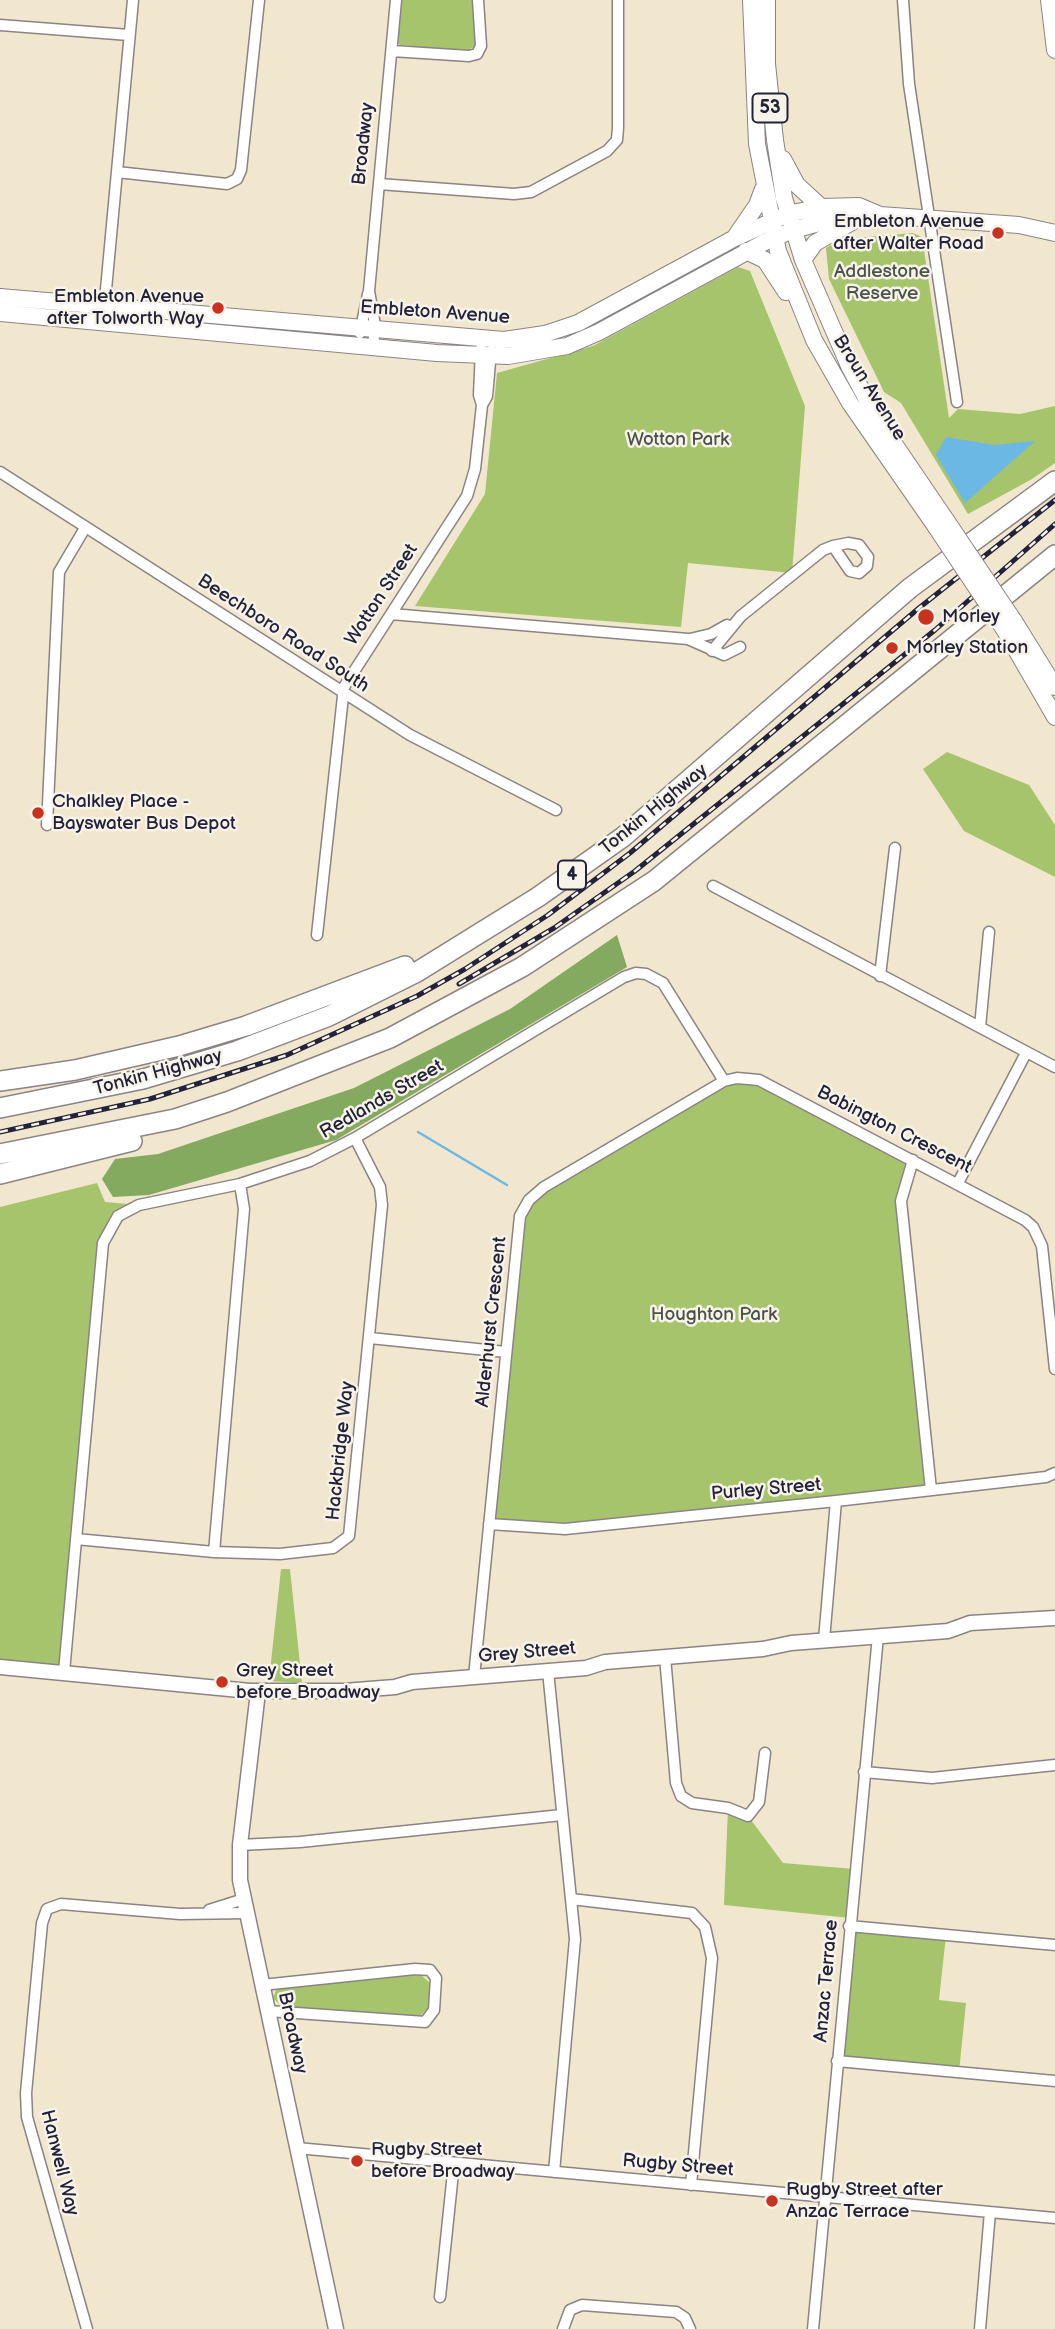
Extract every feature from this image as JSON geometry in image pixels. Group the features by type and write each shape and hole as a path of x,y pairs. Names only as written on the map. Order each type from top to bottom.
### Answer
{"highway":[{"name":"Tonkin Highway","path":"0,1108 131,1082 237,1051 329,1016 417,972 529,903 623,837 910,588 1055,480"},
{"path":"0,1154 175,1119 227,1102 390,1038 501,979 590,925 662,874 1055,555"},
{"path":"0,1082 110,1063 213,1037 459,946"},
{"path":"0,1174 181,1126 227,1102"}],"main road":[{"name":"Broun Avenue","path":"751,0 753,106 763,189 772,230 805,320 850,403 941,524"},
{"name":"Broun Avenue","path":"767,0 767,64 775,140 791,222 827,319 872,410 941,524 1009,625 1055,687"},
{"path":"1049,0 1055,50"},
{"path":"775,140 797,185 821,207"},
{"path":"733,239 753,211 763,189"},
{"name":"Embleton Avenue","path":"490,347 562,330 733,239 772,230 821,207 859,206 880,215"},
{"name":"Embleton Avenue","path":"791,222 880,215 1020,225 1055,233"},
{"path":"803,260 825,236 861,218"},
{"name":"Embleton Avenue","path":"1020,225 1055,222"},
{"name":"Embleton Avenue","path":"0,313 104,314 262,321 367,338 500,347 503,350 520,349 536,353 567,345 615,323 746,251 772,230"},
{"path":"746,251 765,260 805,320"},
{"name":"Embleton Avenue","path":"0,297 296,340 367,338"},
{"path":"607,307 615,323"},
{"path":"262,321 289,331 296,340"},
{"name":"Broun Avenue","path":"1009,625 1055,717"}],"street":[{"path":"104,314 133,0"},
{"path":"117,172 227,184 237,179 241,170 259,0"},
{"name":"Broadway","path":"367,338 396,0"},
{"path":"392,51 469,56 477,54 481,46 478,0"},
{"path":"379,184 514,194 531,192 607,151 617,140 618,128 618,0"},
{"path":"903,0 909,85 957,402"},
{"path":"0,25 129,36"},
{"name":"Wotton Street","path":"317,935 342,693 467,496 475,469 482,405 480,395 490,347"},
{"name":"Beechboro Road South","path":"0,472 410,735 556,810"},
{"path":"47,825 59,572 85,528"},
{"path":"391,614 688,639 711,634 741,616 823,550 834,546"},
{"path":"712,651 741,616"},
{"path":"688,639 712,651 730,655 740,647"},
{"path":"880,976 895,848"},
{"path":"713,886 1055,1067"},
{"path":"980,1027 989,932"},
{"name":"Redlands Street","path":"76,1539 103,1243 118,1216 139,1205 240,1184 310,1161 355,1138 624,977 646,974 663,983 724,1081"},
{"path":"958,1183 1026,1053"},
{"name":"Babington Crescent","path":"724,1081 737,1078 759,1080 1017,1213 1033,1227 1039,1237 1055,1369"},
{"name":"Alderhurst Crescent","path":"474,1677 520,1216 529,1200 544,1187 724,1081"},
{"name":"Hackbridge Way","path":"76,1539 214,1552 294,1554 333,1548 343,1544 349,1536 382,1205 380,1187 355,1138"},
{"path":"913,1160 901,1201 931,1490"},
{"path":"214,1552 244,1209 240,1184"},
{"path":"370,1338 506,1352"},
{"name":"Purley Street","path":"489,1524 565,1529 1051,1475"},
{"path":"824,1640 836,1501"},
{"path":"64,1672 76,1539"},
{"name":"Grey Street","path":"0,1667 254,1691 382,1689 412,1682 586,1668 605,1662 763,1649 824,1640 948,1631 970,1623 1055,1618"},
{"name":"Anzac Terrace","path":"813,2329 878,1636"},
{"path":"665,1657 676,1783 681,1796 692,1803 728,1808 748,1816 759,1802 765,1753"},
{"path":"548,1671 575,1939 554,2172"},
{"name":"Broadway","path":"254,1691 240,1844 245,1906 336,2329"},
{"path":"864,1772 932,1778 1055,1765"},
{"path":"240,1844 300,1842 562,1815"},
{"path":"571,1899 692,1913 705,1927 712,1958 691,2185"},
{"name":"Hanwell Way","path":"87,2329 27,2117 26,2093 42,1923 47,1909 61,1904 180,1914 245,1906"},
{"path":"849,1926 1055,1945"},
{"path":"262,1985 415,1969 430,1970 436,1978 434,2010 425,2022 268,2011"},
{"path":"837,2061 1055,2081"},
{"name":"Rugby Street","path":"297,2148 1055,2218"},
{"path":"440,2297 454,2163"},
{"path":"980,2329 990,2212"},
{"path":"563,2329 570,2310 582,2305 676,2312 685,2318 690,2329"}],"green space":[{"path":"399,0 475,0 476,46 466,51 400,45 396,42"},
{"name":"Addlestone Reserve","path":"913,233 922,237 949,418 958,409 1020,414 1055,406 1055,463 1032,479 968,514 901,403 884,392 829,279 826,248 842,239"},
{"name":"Wotton Park","path":"738,267 750,271 805,406 792,573 688,563 681,627 415,606 485,494 497,373 593,346"},
{"path":"947,752 1029,785 1055,825 1055,877 964,831 923,769"},
{"path":"617,935 627,967 336,1140 149,1195 113,1197 102,1179 115,1159 158,1154 354,1088 510,1009"},
{"name":"Houghton Park","path":"749,1078 913,1160 903,1187 931,1490 565,1529 489,1524 520,1216 529,1200 724,1081"},
{"path":"97,1183 105,1202 139,1205 108,1229 64,1672 0,1667 0,1207"},
{"path":"281,1569 290,1569 302,1683 269,1681"},
{"path":"728,1808 748,1816 783,1863 854,1869 850,1918 724,1905"},
{"path":"849,1926 946,1935 939,2000 966,2003 959,2072 837,2061"},
{"path":"419,1973 431,1984 430,2006 419,2017 282,2007 273,1998 276,1990 282,1987"}],"water":[{"path":"946,437 994,445 1035,441 965,503 936,455"}],"waterway":[{"path":"418,1132 507,1185"}],"railway":[{"path":"0,1132 150,1099 287,1055 417,996 465,969 548,915 630,853 919,608 1055,500"},
{"path":"459,984 554,928 635,871 935,630 1055,524"}],"place":[{"name":"Embleton Avenue after Walter Road","path":"998,233"},
{"name":"Embleton Avenue after Tolworth Way","path":"218,308"},
{"name":"Morley","path":"926,617"},
{"name":"Morley Station","path":"892,648"},
{"name":"Chalkley Place - Bayswater Bus Depot","path":"38,813"},
{"name":"Grey Street before Broadway","path":"222,1682"},
{"name":"Rugby Street before Broadway","path":"357,2161"},
{"name":"Rugby Street after Anzac Terrace","path":"772,2201"}]}
